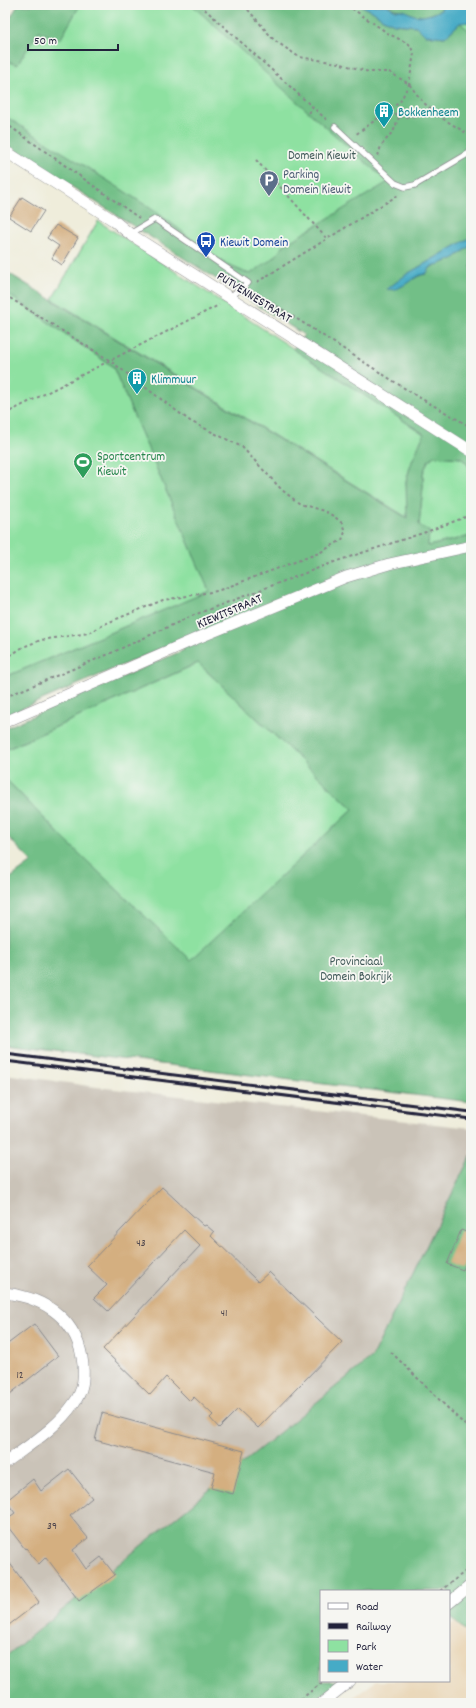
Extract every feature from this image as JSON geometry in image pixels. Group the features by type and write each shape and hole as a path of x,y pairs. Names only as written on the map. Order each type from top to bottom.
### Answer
{"street":[{"name":"PUTVENNESTRAAT","path":"5,151 113,220 130,234 232,297 471,451"},
{"name":"KIEWITSTRAAT","path":"5,722 194,640 346,577 389,564 471,546"},
{"path":"5,1293 34,1299 52,1309 64,1320 76,1335 82,1355 84,1380 75,1402 60,1421 5,1463"},
{"path":"450,1602 471,1585"},
{"path":"322,1703 349,1682"}],"lane":[{"path":"335,127 395,183 405,187 415,185 471,152"},
{"path":"130,234 155,219 248,283 232,297"}],"path":[{"path":"200,5 335,127"},
{"path":"244,5 274,40 299,57 338,63 369,72 389,72 409,84 422,101 437,115 471,136"},
{"path":"347,5 389,34 409,44 414,53 409,84 400,102 348,139"},
{"path":"308,113 314,108"},
{"path":"390,110 399,117 437,115"},
{"path":"375,165 381,146 394,130 399,117"},
{"path":"256,160 327,239"},
{"path":"256,283 402,193 405,187"},
{"path":"5,295 110,360 190,421 242,447 282,490 300,504 324,511 336,517 342,523 345,532 342,540 319,553 217,591 164,600 107,623 89,633 41,640 23,647 5,657"},
{"path":"5,414 232,297"},
{"path":"5,698 109,654 194,615 337,561 426,532 471,515"},
{"path":"391,1352 471,1431"},
{"path":"441,1590 471,1567"},
{"path":"296,1703 323,1682"}],"shaded area":[{"path":"5,1074 96,1087 471,1128 471,1155 372,1357 5,1657"},
{"path":"456,1621 471,1636 471,1703 346,1703 375,1682 450,1682 450,1625"}],"green space":[{"path":"18,5 80,5 60,40 39,31 17,65 5,60 5,26"},
{"name":"Domein Kiewit","path":"45,5 471,5 471,428 5,130 5,60 7,61"},
{"name":"Provinciaal Domein Bokrijk","path":"192,5 360,5 394,24 416,26 425,35 445,37 460,23 471,32 471,237 407,274 390,290 412,278 426,274 431,267 453,259 471,245 471,469 462,458 434,456 428,461 423,473 419,525 429,531 428,546 471,536 471,1102 5,1045 5,882 32,862 5,834 5,778 64,839 191,960 353,809 198,663 5,750 5,728 184,650 178,641 5,716 5,677 209,591 113,367 5,292 5,271 407,518 406,481 412,461 424,434 293,349 304,335 5,144 5,116 168,220 225,263 250,274 275,257 284,245 388,182 295,100"},
{"path":"387,5 442,5 441,10 424,16 417,16"},
{"path":"98,221 424,434 412,461 406,481 408,518 52,299"},
{"name":"Sportcentrum Kiewit","path":"5,292 113,367 210,591 5,677"},
{"path":"434,456 462,458 471,469 471,536 428,546 419,525 423,473 428,461"},
{"path":"198,663 353,809 275,882 471,1098 8,1042 64,839 5,778 5,750"},
{"path":"471,1155 471,1636 450,1617 450,1590 320,1590 320,1682 341,1682 314,1703 5,1703 5,1657 372,1357"}],"water":[{"path":"360,5 387,5 395,10 403,10 414,15 423,16 441,10 442,5 471,5 471,22 460,23 445,37 425,35 416,26 394,24"},
{"path":"471,237 471,245 453,259 431,267 426,274 416,277 402,286 392,290 387,289 407,274"}],"building":[{"path":"22,197 44,211 31,231 9,217"},
{"path":"56,225 78,238 62,265 52,258 59,246 47,238"},
{"path":"162,1187 204,1226 206,1225 214,1232 211,1236 258,1282 269,1272 342,1342 258,1428 238,1409 219,1428 210,1418 213,1415 194,1397 190,1401 166,1377 150,1395 103,1349 200,1246 184,1230 108,1311 94,1298 107,1285 87,1266"},
{"path":"461,1230 471,1234 471,1251 463,1270 447,1264"},
{"path":"34,1324 58,1356 5,1398 5,1346"},
{"path":"102,1413 244,1451 233,1494 211,1488 215,1472 95,1440"},
{"path":"69,1469 92,1498 70,1516 88,1538 73,1550 86,1569 101,1557 115,1575 79,1601 46,1557 39,1564 26,1548 25,1549 5,1523 5,1520 15,1513 6,1501 33,1479 41,1491"},
{"path":"5,1557 39,1602 5,1628"}],"railway":[{"path":"5,1054 471,1112"},
{"path":"5,1061 471,1119"}],"place":[{"name":"Bokkenheem","path":"384,128"},
{"name":"Parking Domein Kiewit","path":"269,197"},
{"name":"Kiewit Domein","path":"206,258"},
{"name":"Klimmuur","path":"137,395"},
{"name":"Sportcentrum Kiewit","path":"83,479"}]}
